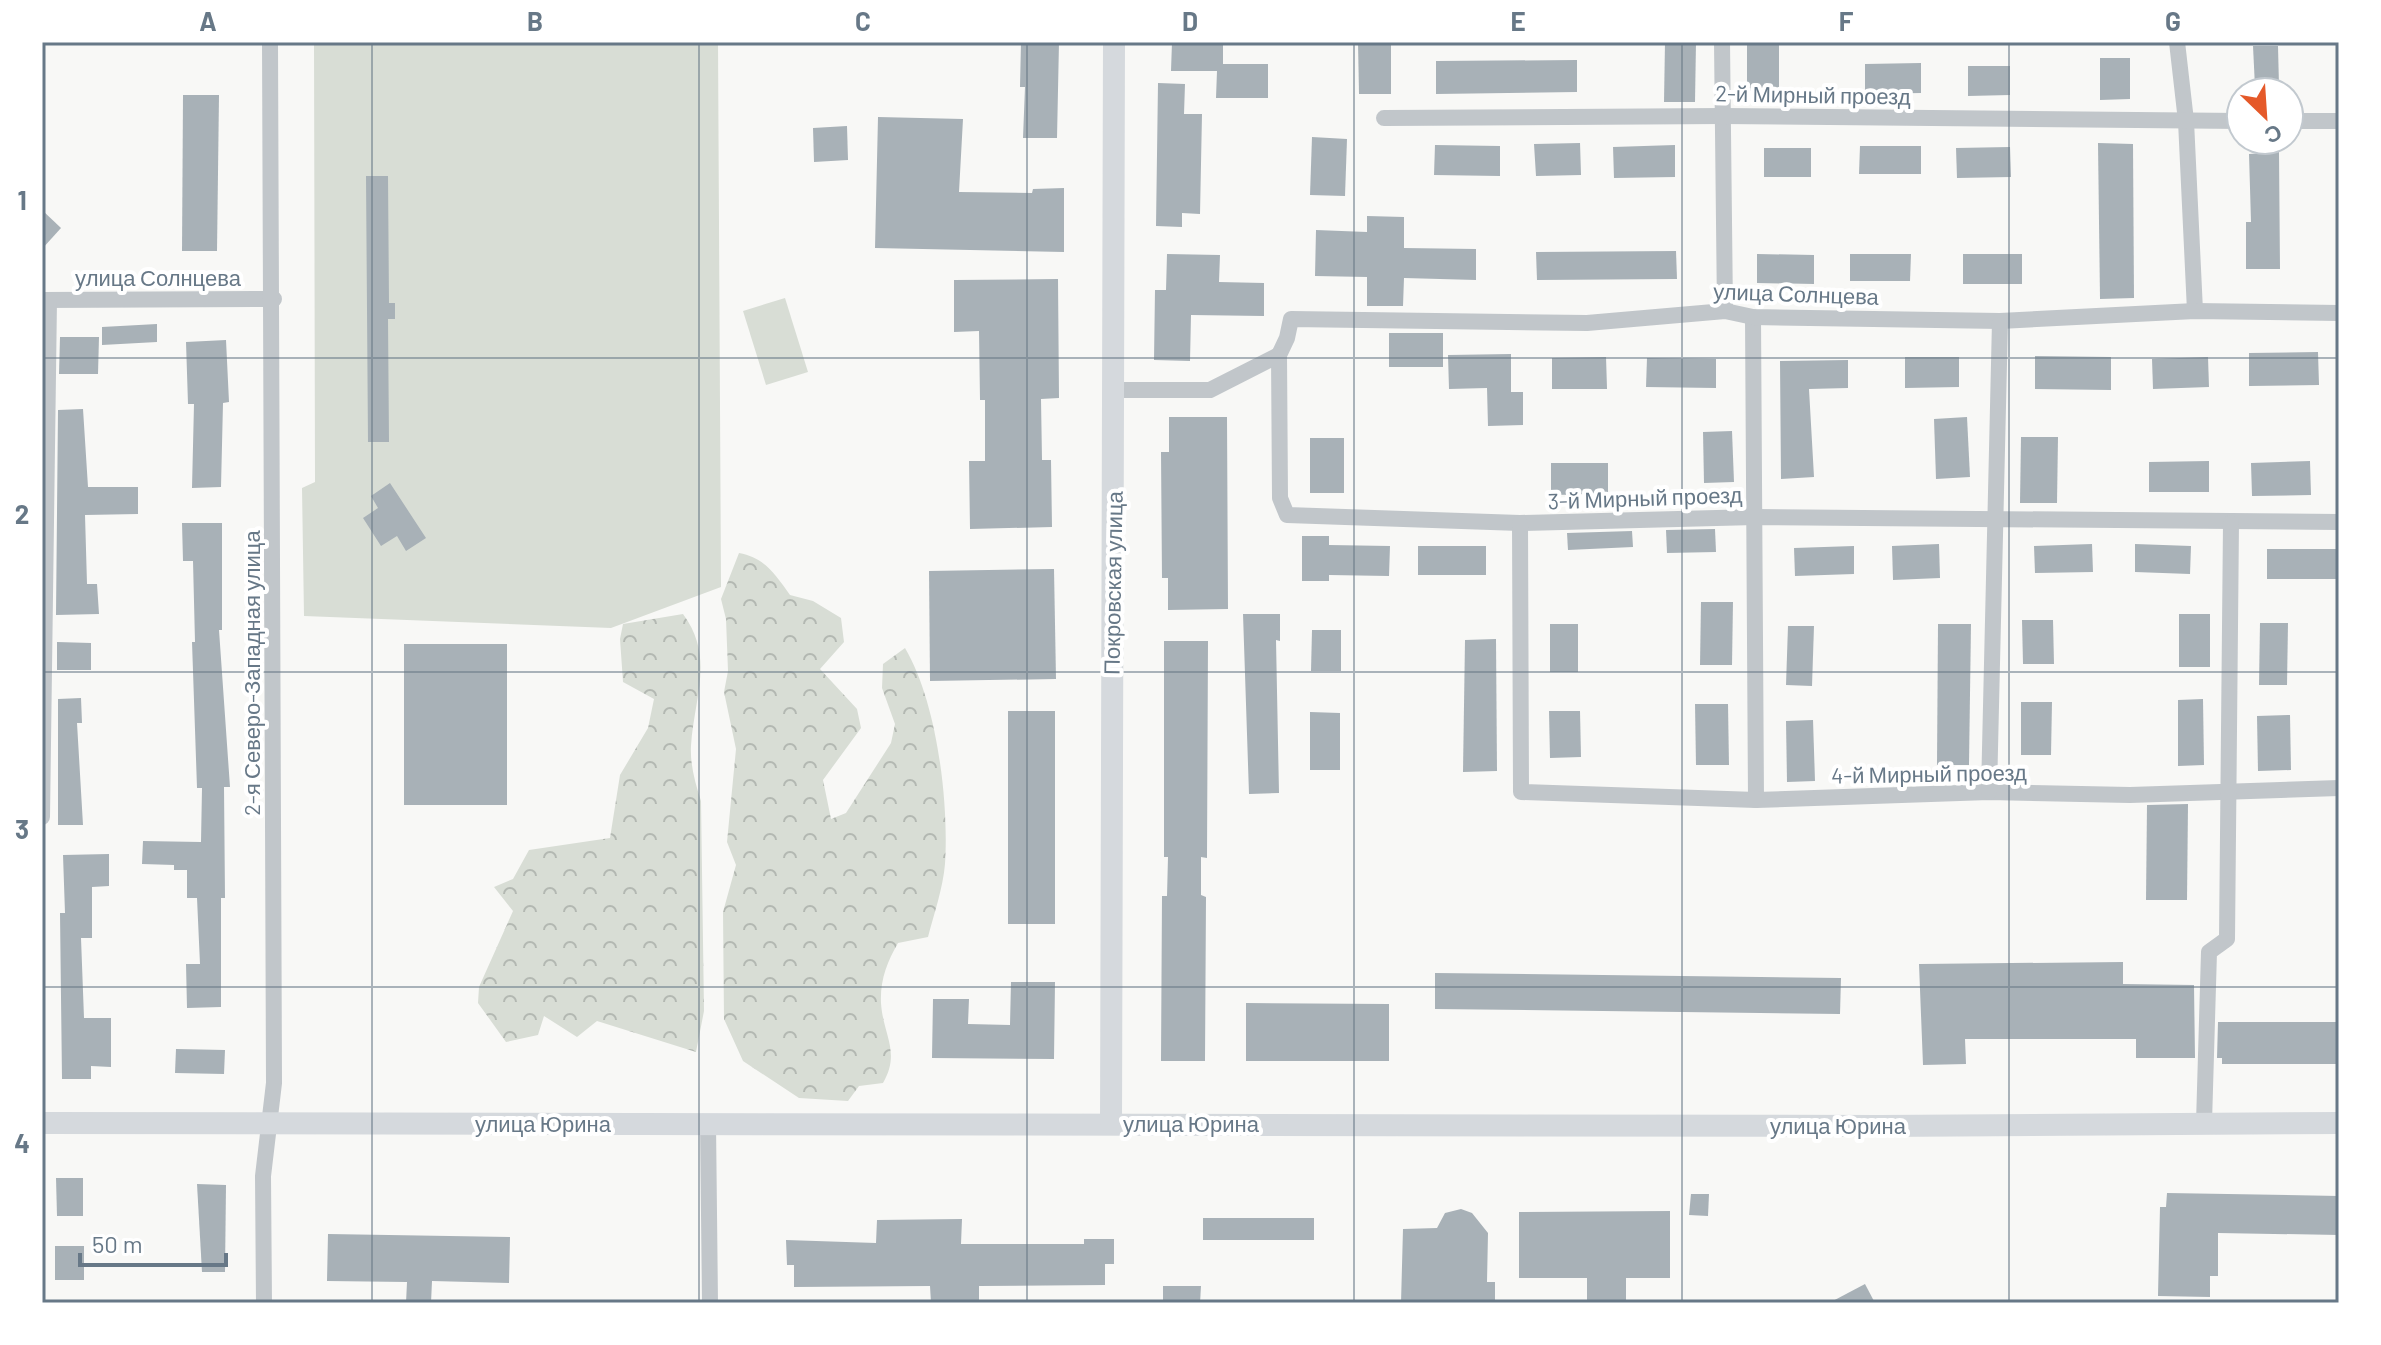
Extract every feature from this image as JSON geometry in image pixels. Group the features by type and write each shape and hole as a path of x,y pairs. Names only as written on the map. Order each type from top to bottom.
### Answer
{"main road":[{"name":"Покровская улица","path":"1111,1123 1114,42"},
{"name":"улица Юрина","path":"42,1123 1880,1126 2339,1123"}],"street":[{"name":"2-я Северо-Западная улица","path":"264,1303 263,1176 274,1083 274,299 270,42"},
{"path":"1722,42 1725,311"},
{"path":"2177,42 2186,121 2195,311"},
{"name":"2-й Мирный проезд","path":"1384,118 1723,116 2225,121"},
{"path":"2305,121 2339,121"},
{"name":"улица Солнцева","path":"46,300 274,299"},
{"path":"42,817 46,300"},
{"name":"улица Солнцева","path":"1279,355 1291,319 1587,323 1725,311 1753,317 2000,321 2195,311 2339,313"},
{"path":"1753,317 1756,800"},
{"path":"1989,792 2000,321"},
{"path":"1115,390 1210,390 1279,355"},
{"name":"3-й Мирный проезд","path":"1279,355 1280,498 1287,515 1520,523 1755,517 2339,522"},
{"name":"4-й Мирный проезд","path":"1520,523 1521,792 1756,800 1989,792 2130,795 2339,788"},
{"path":"2204,1123 2209,952 2227,939 2231,523"},
{"path":"708,1123 710,1303"}],"green space":[{"path":"314,42 718,42 721,587 611,628 304,616 302,488 315,482"},
{"path":"785,298 808,372 766,385 743,311"},
{"path":"739,553 763,563 790,595 813,601 841,618 844,642 820,669 857,709 861,728 823,780 831,819 846,813 891,743 895,724 882,688 883,664 905,648 916,670 933,724 945,812 945,864 940,892 928,937 898,943 885,972 881,1003 890,1043 888,1072 883,1083 859,1086 848,1101 799,1098 743,1061 724,1019 723,912 736,865 727,842 736,749 724,692 728,671 726,619 721,599"},
{"path":"683,614 693,630 700,662 691,753 701,801 704,1011 696,1052 597,1021 577,1037 544,1016 538,1035 506,1042 478,1003 479,987 513,911 494,887 513,879 529,850 610,838 620,775 648,728 654,699 623,682 620,639 623,624"}],"building":[{"path":"1021,42 1059,42 1057,138 1023,138 1025,87 1020,87"},
{"path":"1172,42 1223,42 1223,64 1268,64 1268,98 1216,98 1217,71 1171,71"},
{"path":"1358,42 1391,42 1391,94 1359,94"},
{"path":"1665,42 1696,42 1695,102 1664,102"},
{"path":"1747,42 1779,42 1779,90 1747,91"},
{"path":"2253,46 2278,46 2279,76 2254,76"},
{"path":"2100,58 2130,58 2130,99 2100,100"},
{"path":"1577,60 1577,92 1436,94 1436,61"},
{"path":"1921,63 1921,93 1865,94 1865,64"},
{"path":"1968,66 2010,66 2010,95 1968,96"},
{"path":"1158,83 1185,84 1184,114 1202,114 1200,214 1182,213 1182,227 1156,226"},
{"path":"183,95 219,95 217,251 182,251"},
{"path":"878,117 963,119 959,192 1032,193 1033,189 1064,188 1064,252 875,248"},
{"path":"847,126 848,160 814,162 813,128"},
{"path":"1312,137 1347,139 1345,196 1310,195"},
{"path":"1580,143 1581,175 1536,176 1534,144"},
{"path":"2098,143 2133,144 2134,298 2100,299"},
{"path":"1435,145 1500,146 1500,176 1434,175"},
{"path":"1675,145 1675,177 1614,178 1613,147"},
{"path":"1860,146 1921,146 1921,174 1859,174"},
{"path":"2010,147 2011,177 1957,178 1956,148"},
{"path":"1764,148 1811,148 1811,177 1764,177"},
{"path":"2249,156 2279,156 2280,269 2246,269 2246,222 2251,222"},
{"path":"366,176 388,176 389,303 395,303 395,319 388,319 389,442 368,442"},
{"path":"42,210 61,228 42,249"},
{"path":"1367,216 1404,217 1404,248 1476,249 1476,280 1404,278 1403,306 1367,306 1367,277 1315,276 1316,230 1367,232"},
{"path":"1676,251 1677,279 1537,280 1536,252"},
{"path":"1167,254 1220,255 1219,282 1264,283 1264,316 1191,315 1190,361 1154,360 1155,290 1166,290"},
{"path":"1757,254 1814,255 1814,284 1757,283"},
{"path":"1850,254 1911,254 1910,281 1850,281"},
{"path":"1963,254 2022,254 2022,284 1963,284"},
{"path":"1058,279 1059,398 1041,399 1042,460 1051,460 1052,527 970,529 969,461 985,461 985,400 980,400 979,331 954,332 954,280"},
{"path":"157,324 157,342 102,345 102,327"},
{"path":"1389,333 1443,333 1443,367 1389,367"},
{"path":"60,337 99,337 98,374 59,374"},
{"path":"226,340 229,402 223,403 221,487 192,488 194,404 188,404 186,342"},
{"path":"2318,352 2319,385 2249,386 2249,353"},
{"path":"1511,354 1511,392 1523,392 1523,425 1488,426 1487,388 1449,389 1448,355"},
{"path":"2035,356 2111,357 2111,390 2035,389"},
{"path":"1606,357 1607,389 1552,389 1552,358"},
{"path":"1905,357 1959,357 1959,387 1905,388"},
{"path":"2208,357 2209,387 2153,389 2152,359"},
{"path":"1647,358 1716,359 1716,388 1646,387"},
{"path":"1848,360 1848,388 1809,389 1814,477 1781,479 1780,361"},
{"path":"83,409 88,487 138,487 138,514 85,515 87,584 97,584 99,614 56,615 58,410"},
{"path":"1169,417 1227,417 1228,609 1168,610 1168,578 1162,578 1161,452 1169,452"},
{"path":"1967,417 1970,477 1936,479 1934,419"},
{"path":"1732,431 1734,482 1704,483 1703,432"},
{"path":"2021,437 2058,437 2057,503 2020,503"},
{"path":"1310,438 1344,438 1344,493 1310,493"},
{"path":"2209,461 2209,492 2149,492 2149,462"},
{"path":"2310,461 2311,495 2252,496 2251,463"},
{"path":"1551,463 1608,463 1608,494 1551,495"},
{"path":"390,483 426,538 406,551 397,536 381,546 363,518 378,508 371,496"},
{"path":"182,523 222,523 222,630 219,630 230,787 224,787 225,898 221,898 221,1007 187,1008 186,964 200,964 197,898 187,898 187,870 174,870 174,865 142,864 143,841 201,842 202,788 197,788 192,642 195,642 193,561 183,561"},
{"path":"1715,529 1716,552 1667,553 1666,530"},
{"path":"1632,531 1633,547 1568,550 1567,533"},
{"path":"1302,536 1329,536 1329,545 1390,546 1389,576 1329,575 1329,581 1302,581"},
{"path":"1939,544 1940,578 1893,580 1892,546"},
{"path":"2092,544 2093,572 2035,573 2034,546"},
{"path":"2135,544 2191,546 2190,574 2135,572"},
{"path":"1418,546 1486,546 1486,575 1418,575"},
{"path":"1854,546 1854,574 1795,576 1794,548"},
{"path":"2267,549 2338,549 2338,579 2267,579"},
{"path":"1054,569 1056,679 930,681 929,571"},
{"path":"1701,602 1733,602 1732,665 1700,665"},
{"path":"1243,614 1280,614 1280,641 1276,640 1279,793 1249,794"},
{"path":"2179,614 2210,614 2210,667 2179,667"},
{"path":"2022,620 2053,620 2054,664 2023,664"},
{"path":"2260,623 2288,623 2287,685 2259,685"},
{"path":"1550,624 1578,624 1578,672 1550,672"},
{"path":"1938,624 1971,624 1969,765 1937,765"},
{"path":"1788,626 1814,626 1812,686 1786,685"},
{"path":"1312,630 1341,630 1341,671 1311,671"},
{"path":"1496,639 1497,771 1463,772 1465,640"},
{"path":"1164,641 1208,641 1207,858 1201,857 1201,895 1206,897 1205,1061 1161,1061 1162,896 1167,896 1168,857 1164,857"},
{"path":"57,642 91,643 91,670 57,670"},
{"path":"404,644 507,644 507,805 404,805"},
{"path":"81,698 82,723 77,723 83,825 58,825 58,699"},
{"path":"2203,699 2204,765 2178,766 2178,700"},
{"path":"2021,702 2052,702 2051,755 2021,755"},
{"path":"1695,704 1728,704 1729,765 1696,765"},
{"path":"1008,711 1055,711 1055,924 1008,924"},
{"path":"1549,711 1580,711 1581,757 1550,758"},
{"path":"1310,712 1340,713 1340,770 1310,770"},
{"path":"2290,715 2291,770 2258,771 2257,716"},
{"path":"1813,720 1815,781 1787,782 1786,721"},
{"path":"2188,804 2187,900 2146,900 2147,805"},
{"path":"109,854 109,886 92,887 92,938 81,938 84,1018 111,1018 111,1067 91,1066 91,1079 62,1079 60,913 65,913 63,855"},
{"path":"2123,962 2123,984 2194,985 2195,1058 2136,1058 2136,1039 1965,1039 1966,1064 1923,1065 1919,964"},
{"path":"1435,973 1841,978 1840,1014 1435,1009"},
{"path":"1011,982 1055,982 1054,1059 932,1058 933,999 969,999 968,1024 1010,1025"},
{"path":"1246,1003 1389,1004 1389,1061 1246,1061"},
{"path":"2218,1022 2339,1022 2339,1064 2222,1064 2222,1058 2217,1058"},
{"path":"176,1049 225,1050 224,1074 175,1073"},
{"path":"56,1178 83,1178 83,1216 57,1216"},
{"path":"197,1184 226,1185 225,1272 202,1272"},
{"path":"2167,1193 2339,1196 2339,1235 2218,1233 2218,1276 2210,1276 2210,1297 2158,1296 2160,1207 2166,1207"},
{"path":"1691,1194 1709,1194 1708,1216 1689,1215"},
{"path":"1461,1209 1472,1213 1488,1233 1487,1282 1495,1282 1495,1303 1401,1303 1403,1229 1437,1228 1445,1213"},
{"path":"1670,1211 1670,1278 1626,1278 1626,1303 1587,1303 1587,1278 1519,1278 1519,1212"},
{"path":"1203,1218 1314,1218 1314,1240 1203,1240"},
{"path":"962,1219 961,1244 1084,1244 1084,1239 1114,1239 1114,1264 1105,1264 1105,1285 979,1286 979,1303 931,1303 930,1286 794,1287 794,1265 787,1265 786,1240 876,1243 877,1220"},
{"path":"328,1234 510,1237 509,1283 432,1281 431,1303 406,1303 407,1282 327,1281"},
{"path":"55,1246 84,1246 84,1280 55,1280"},
{"path":"1865,1284 1875,1303 1829,1303"},
{"path":"1163,1286 1201,1286 1200,1303 1163,1303"}]}
